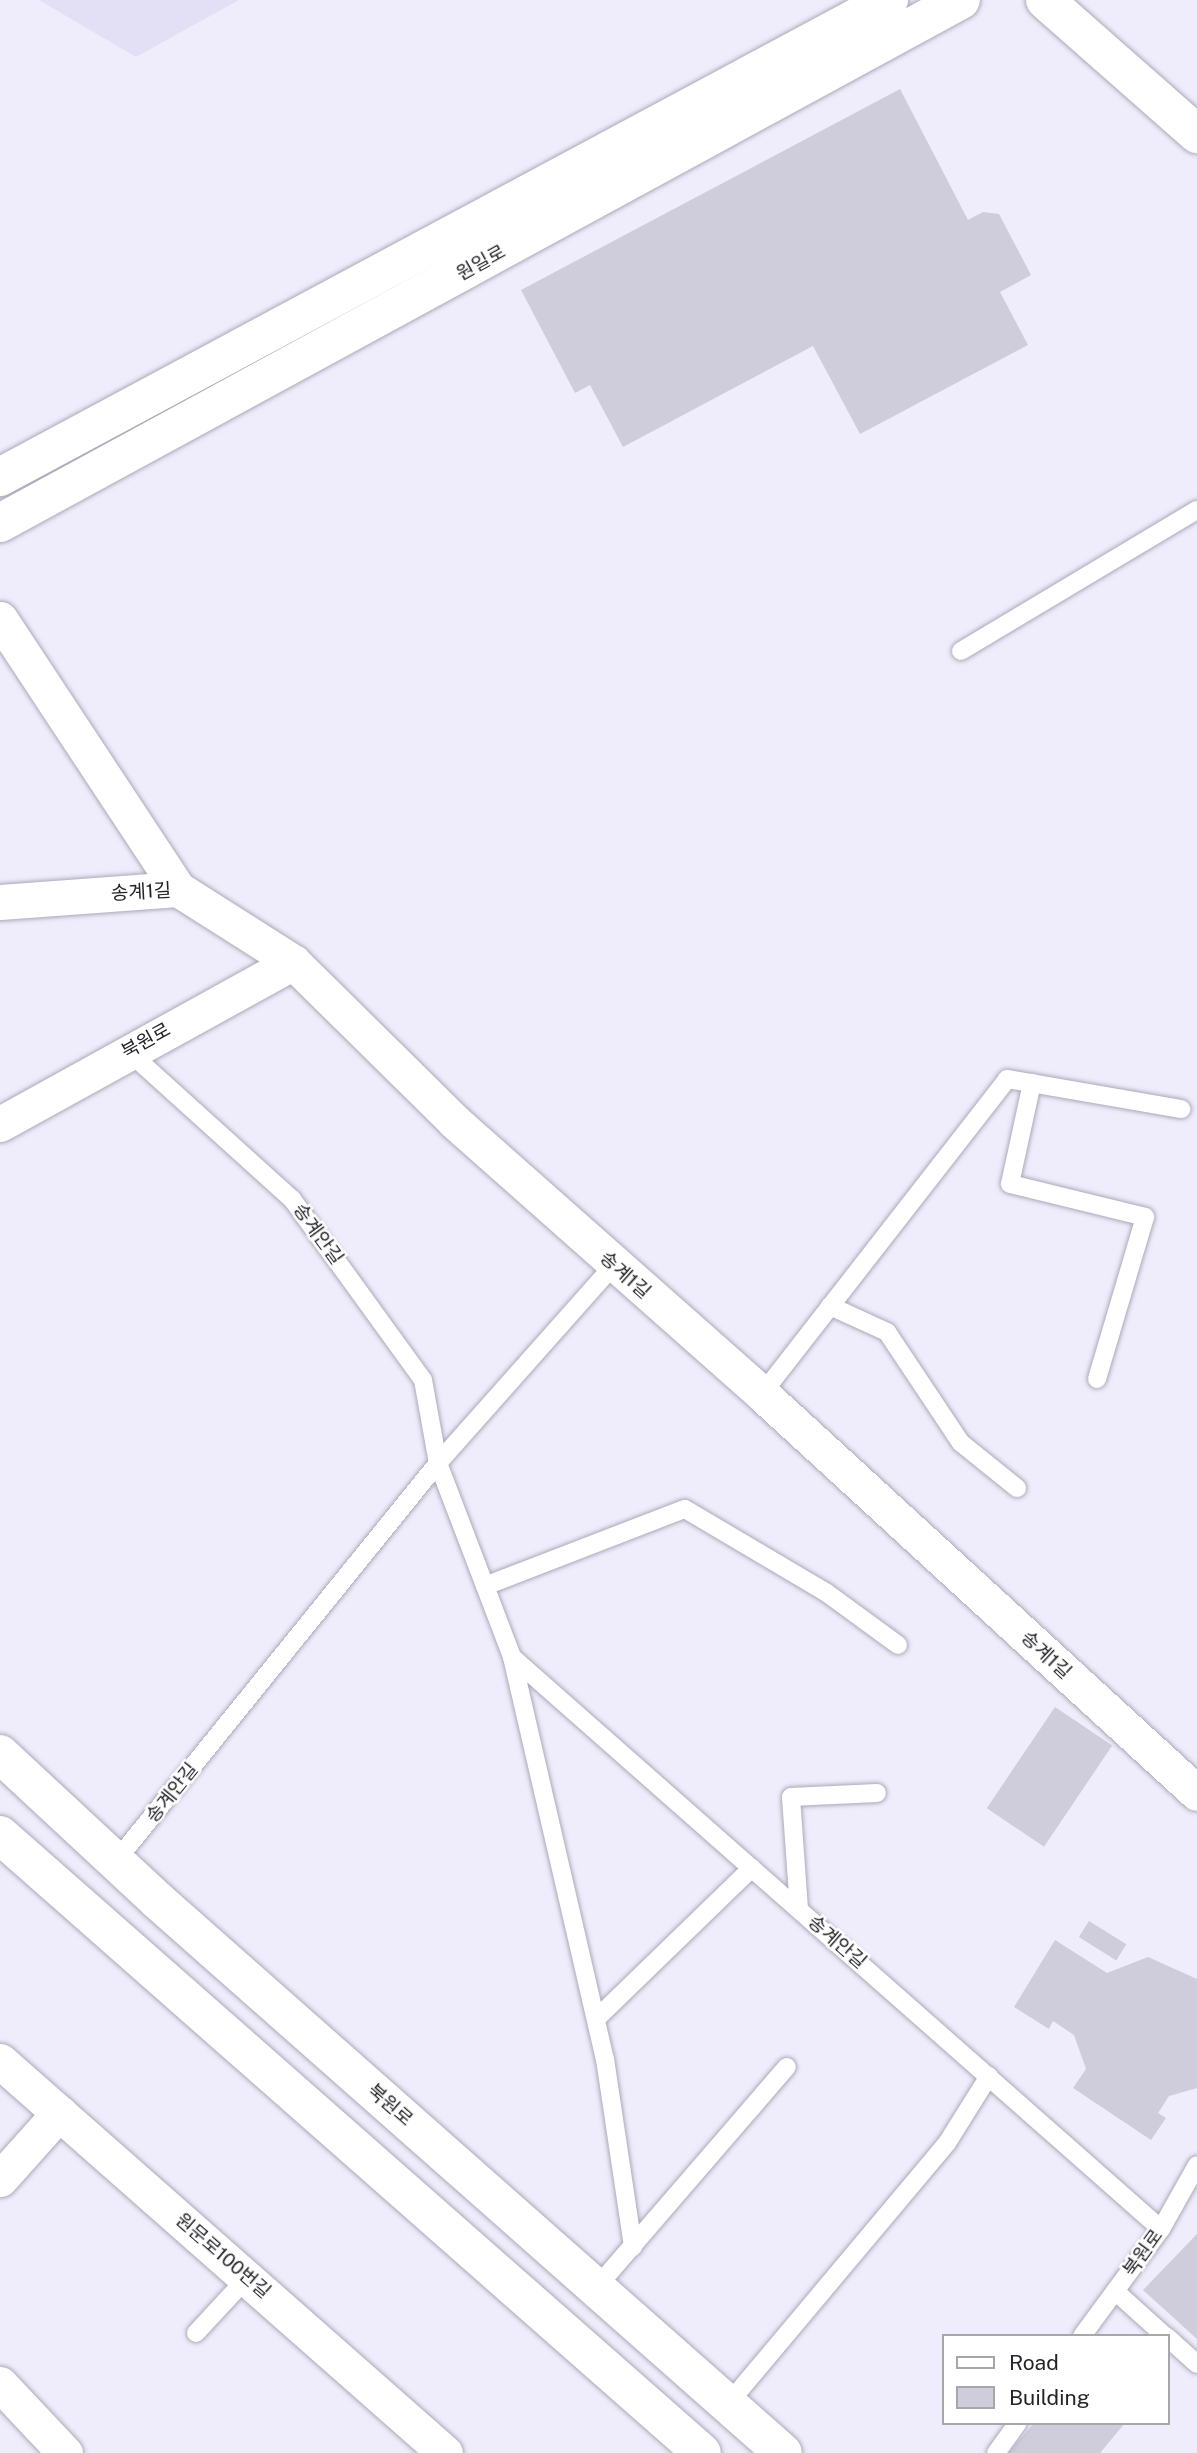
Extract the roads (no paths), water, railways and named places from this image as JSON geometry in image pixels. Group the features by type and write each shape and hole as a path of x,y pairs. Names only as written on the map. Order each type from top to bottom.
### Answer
{"street":[{"name":"원일로","path":"0,477 889,0"},
{"name":"원일로","path":"0,523 961,0"},
{"path":"1045,0 1197,134"},
{"path":"0,619 178,889"},
{"name":"송계1길","path":"0,902 178,889 293,961 455,1122 762,1394 1197,1793"},
{"name":"북원로","path":"0,1124 293,961"},
{"name":"북원로","path":"0,1754 116,1861 783,2453"},
{"path":"0,1835 702,2453"},
{"name":"원문로100번길","path":"0,2061 445,2453"},
{"path":"0,2179 59,2113"},
{"path":"0,2384 65,2453"}],"lane":[{"path":"961,651 1197,510"},
{"name":"송계안길","path":"128,1051 292,1199 423,1380 438,1463 512,1657 596,2019 633,2247"},
{"path":"762,1394 1007,1079 1181,1109"},
{"path":"1032,1083 1010,1184 1145,1217 1097,1379"},
{"name":"송계안길","path":"116,1861 438,1463 614,1265"},
{"path":"830,1306 887,1332 961,1443 1017,1488"},
{"path":"485,1586 685,1509 827,1593 898,1645"},
{"name":"송계안길","path":"512,1657 1161,2229"},
{"path":"799,1909 791,1797 877,1793"},
{"path":"596,2019 752,1868"},
{"path":"596,2288 787,2067"},
{"path":"727,2404 947,2143 989,2076"},
{"name":"북원로","path":"1083,2334 1161,2229 1197,2165"},
{"path":"196,2333 247,2278"},
{"path":"1115,2291 1163,2334"},
{"path":"1169,2340 1197,2364"},
{"path":"996,2453 1017,2425"}]}
